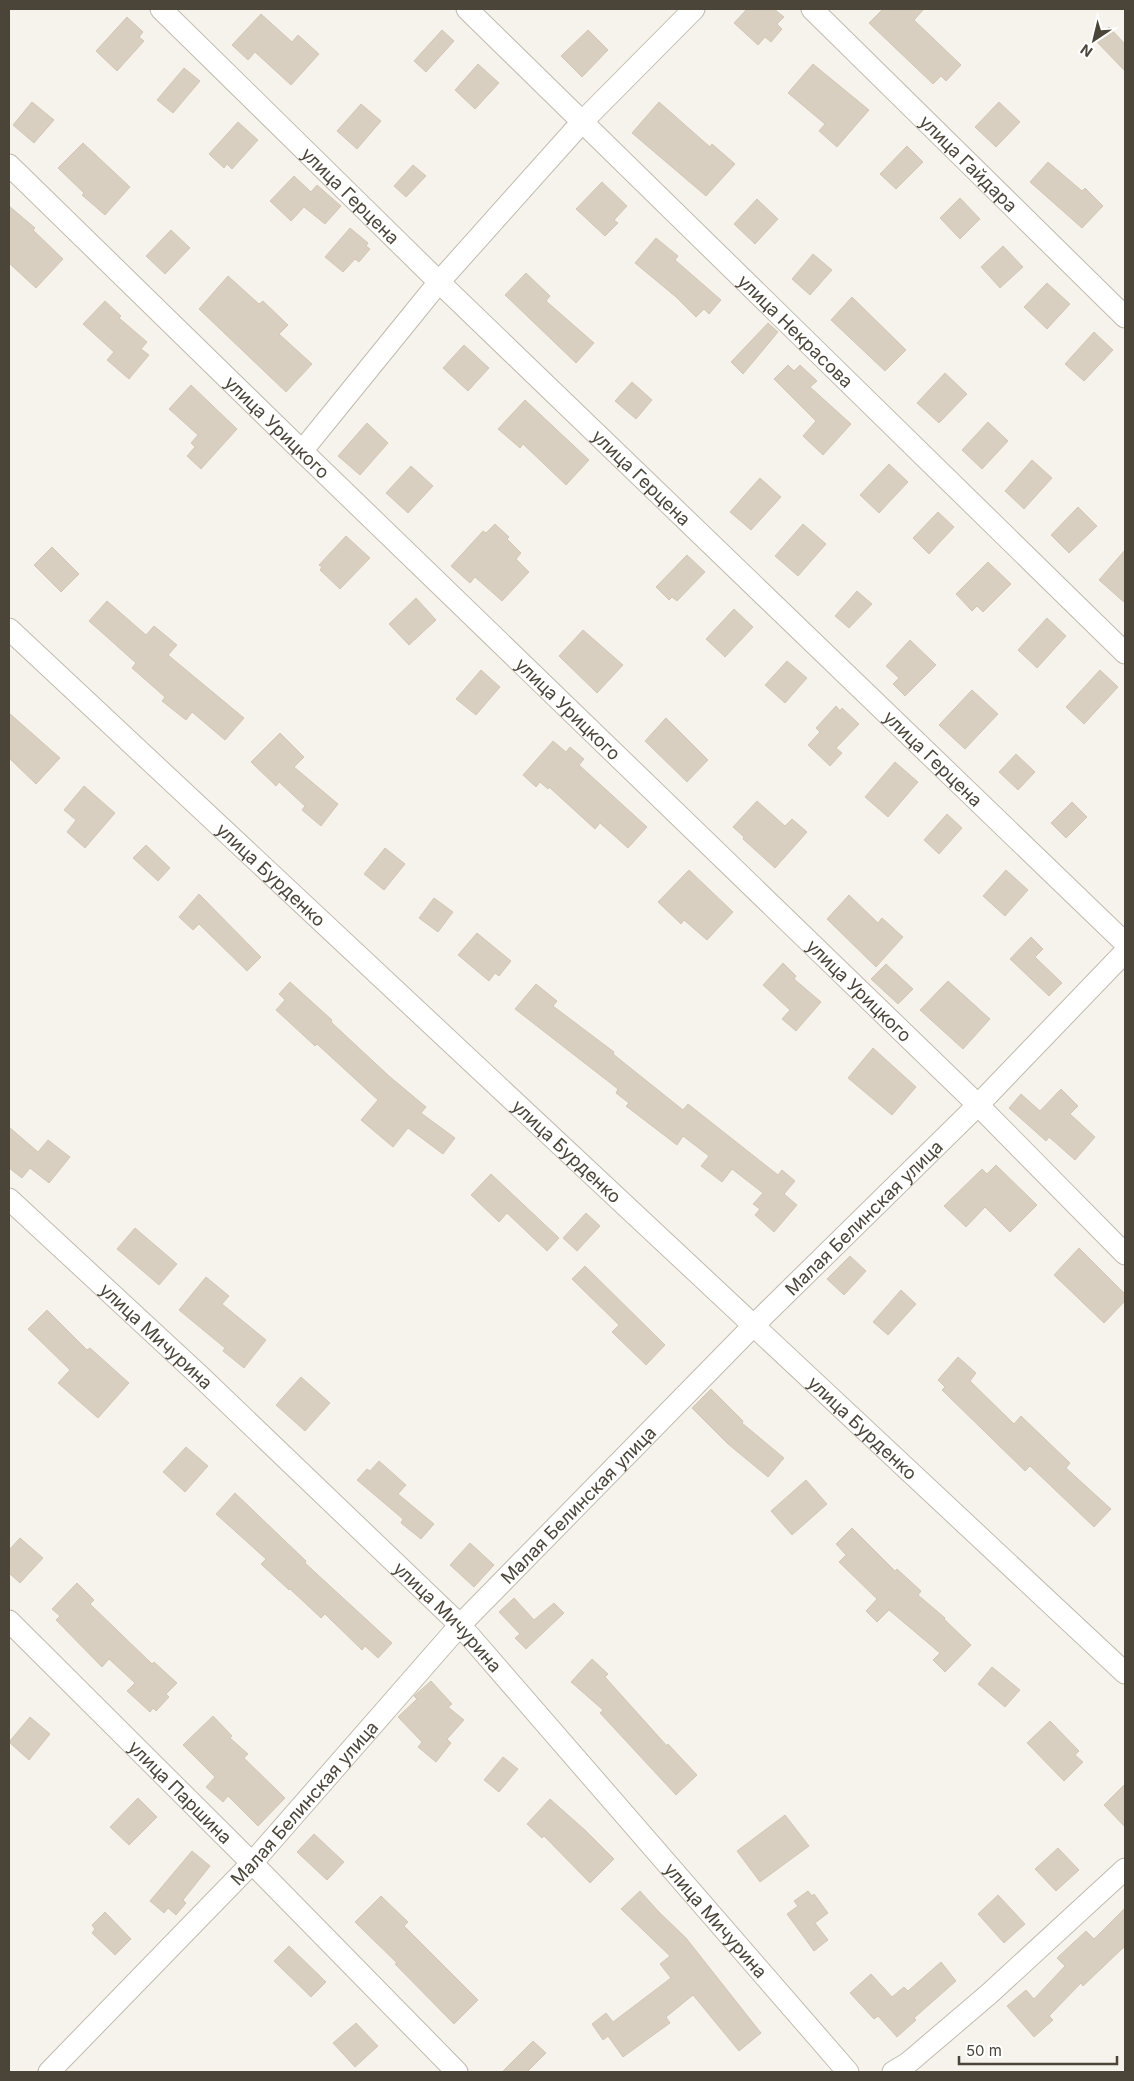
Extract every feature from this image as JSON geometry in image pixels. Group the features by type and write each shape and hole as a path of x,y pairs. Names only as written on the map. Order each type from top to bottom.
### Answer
{"street":[{"name":"улица Герцена","path":"161,9 438,282 1125,943"},
{"name":"улица Некрасова","path":"467,9 1125,653"},
{"path":"302,451 438,282 582,122 694,9"},
{"name":"улица Гайдара","path":"812,9 1125,317"},
{"name":"улица Урицкого","path":"9,165 978,1105 1125,1254"},
{"name":"улица Бурденко","path":"9,629 1125,1673"},
{"name":"Малая Белинская улица","path":"49,2072 252,1863 460,1625 754,1325 978,1105 1125,952"},
{"name":"улица Мичурина","path":"9,1199 200,1376 460,1625 848,2072"},
{"name":"улица Паршина","path":"9,1621 252,1863 456,2072"},
{"path":"893,2072 908,2063 989,1994 1125,1869"}],"building":[{"path":"747,9 774,9 784,17 777,24 782,29 771,42 765,37 758,45 734,23"},
{"path":"883,9 924,9 914,20 961,65 946,81 941,76 933,84 869,23"},
{"path":"261,14 292,42 298,35 319,54 291,85 255,52 248,60 232,45"},
{"path":"127,17 143,32 139,37 144,41 117,71 96,51"},
{"path":"1109,27 1125,44 1125,71 1095,40"},
{"path":"442,30 454,41 426,72 414,61"},
{"path":"588,30 608,50 582,77 561,56"},
{"path":"478,64 499,83 475,109 455,90"},
{"path":"813,64 869,110 837,147 819,131 825,124 788,93"},
{"path":"184,68 200,81 173,113 157,100"},
{"path":"32,102 54,120 34,143 13,125"},
{"path":"659,102 710,147 712,144 735,164 706,196 632,133"},
{"path":"999,102 1020,122 996,147 975,127"},
{"path":"361,104 381,121 357,149 337,131"},
{"path":"238,122 258,140 232,169 227,164 224,168 209,154"},
{"path":"83,143 130,187 105,215 82,195 84,193 58,168"},
{"path":"907,146 923,162 896,189 880,174"},
{"path":"1048,162 1082,191 1085,188 1103,206 1082,228 1030,182"},
{"path":"413,165 426,176 406,197 394,186"},
{"path":"294,176 311,192 317,185 341,206 325,224 304,207 291,221 270,201"},
{"path":"602,182 627,206 614,220 618,223 605,236 576,209"},
{"path":"960,198 980,219 960,239 940,218"},
{"path":"757,199 778,219 755,244 734,224"},
{"path":"9,206 35,228 33,230 63,259 36,288 9,263"},
{"path":"350,228 368,243 366,246 370,249 359,262 355,259 343,272 325,257"},
{"path":"171,230 190,248 165,274 146,256"},
{"path":"656,238 678,256 675,260 721,300 709,314 704,309 696,317 676,297 635,263"},
{"path":"1003,246 1023,267 1000,288 981,267"},
{"path":"813,254 832,270 810,295 792,279"},
{"path":"526,273 550,296 546,301 594,343 576,363 505,295"},
{"path":"228,276 259,304 263,301 288,325 279,334 312,364 286,392 199,309"},
{"path":"1047,283 1070,304 1047,329 1024,307"},
{"path":"852,297 906,350 885,371 831,320"},
{"path":"105,301 121,316 119,318 147,342 141,349 149,355 129,379 107,360 114,352 83,324"},
{"path":"768,323 778,332 743,374 731,362"},
{"path":"1094,332 1113,350 1084,381 1065,364"},
{"path":"464,345 489,368 468,391 443,368"},
{"path":"788,365 794,371 800,365 817,381 810,387 851,424 823,455 803,436 816,421 774,379"},
{"path":"945,373 967,394 939,423 917,403"},
{"path":"632,382 652,400 636,419 615,401"},
{"path":"191,385 237,429 201,469 187,456 195,447 191,443 198,435 169,409"},
{"path":"525,400 589,460 566,485 523,444 520,448 498,429"},
{"path":"988,422 1008,441 982,469 962,450"},
{"path":"367,423 388,443 360,475 338,456"},
{"path":"1032,460 1052,478 1024,509 1005,491"},
{"path":"889,464 908,482 879,513 860,495"},
{"path":"411,466 433,486 408,513 386,493"},
{"path":"760,478 781,497 751,530 730,512"},
{"path":"1078,507 1097,526 1069,553 1051,535"},
{"path":"938,512 954,527 929,554 913,538"},
{"path":"495,524 509,537 507,539 521,553 516,559 529,572 502,601 475,577 470,583 451,566 483,531 486,533"},
{"path":"803,524 826,544 798,576 775,556"},
{"path":"346,536 370,558 340,589 320,570 322,567 319,565"},
{"path":"52,547 79,574 61,592 34,565"},
{"path":"1125,550 1125,603 1099,580"},
{"path":"687,555 705,572 677,601 672,597 669,600 656,587"},
{"path":"988,562 1011,584 983,612 977,606 972,611 956,594"},
{"path":"857,591 872,604 849,628 835,616"},
{"path":"416,598 436,620 409,645 389,624"},
{"path":"107,601 146,635 154,626 177,645 168,655 244,718 225,740 192,712 186,720 162,701 165,697 132,668 136,663 89,621"},
{"path":"734,609 753,627 725,657 706,639"},
{"path":"1047,618 1066,636 1037,668 1018,650"},
{"path":"583,630 623,665 597,693 559,656"},
{"path":"910,640 936,665 905,696 893,684 899,678 886,666"},
{"path":"787,661 807,678 785,703 765,685"},
{"path":"481,670 500,687 476,715 456,699"},
{"path":"1100,670 1118,687 1084,724 1066,707"},
{"path":"972,690 998,714 965,749 939,725"},
{"path":"836,706 840,711 842,708 859,724 836,748 842,753 830,766 808,745 820,732 816,728"},
{"path":"9,713 60,758 36,784 9,758"},
{"path":"666,718 708,760 687,782 645,741"},
{"path":"280,733 304,757 294,767 338,804 321,826 302,810 305,806 279,782 276,786 251,762"},
{"path":"553,741 566,752 570,747 584,759 579,765 647,827 628,848 600,823 595,829 549,787 548,789 540,782 536,787 523,775"},
{"path":"1016,754 1035,772 1018,790 999,772"},
{"path":"895,762 918,782 888,817 865,797"},
{"path":"84,786 115,813 85,848 67,832 76,820 64,810"},
{"path":"757,801 785,826 792,819 807,832 775,868 743,839 744,837 733,827"},
{"path":"1072,802 1087,817 1066,838 1051,823"},
{"path":"947,814 962,828 939,854 924,840"},
{"path":"146,845 170,868 158,881 133,858"},
{"path":"385,848 405,864 384,890 364,874"},
{"path":"689,870 733,912 707,940 684,920 681,924 658,902"},
{"path":"1006,870 1028,890 1005,916 983,896"},
{"path":"199,894 261,957 247,971 199,924 193,930 179,917"},
{"path":"849,895 878,923 882,918 903,937 876,967 827,919"},
{"path":"434,898 453,912 438,932 419,918"},
{"path":"477,933 511,961 499,976 495,973 489,981 458,955"},
{"path":"1031,937 1043,949 1035,957 1062,983 1049,996 1010,959"},
{"path":"783,963 796,976 794,979 821,1002 796,1031 782,1019 790,1010 763,985"},
{"path":"886,964 913,989 898,1004 871,979"},
{"path":"948,981 990,1019 963,1049 920,1010"},
{"path":"290,982 389,1076 426,1107 421,1113 455,1138 443,1154 408,1128 393,1147 361,1120 378,1100 317,1044 315,1046 276,1010 285,1000 279,994"},
{"path":"536,984 557,1001 553,1006 614,1052 613,1054 683,1110 688,1104 778,1175 782,1170 795,1181 784,1194 797,1205 774,1232 755,1215 760,1209 753,1204 763,1193 732,1169 722,1182 701,1166 709,1156 683,1136 677,1145 626,1106 629,1103 616,1093 618,1089 515,1009"},
{"path":"873,1048 916,1087 892,1115 848,1078"},
{"path":"1061,1089 1078,1106 1070,1114 1095,1137 1075,1160 1049,1137 1046,1141 1009,1108 1021,1094 1040,1111"},
{"path":"9,1127 38,1152 48,1140 70,1157 49,1183 30,1168 22,1178 9,1168"},
{"path":"996,1165 1037,1205 1010,1232 985,1207 966,1227 944,1206 982,1169 987,1174"},
{"path":"491,1174 559,1238 547,1251 507,1213 499,1222 471,1195"},
{"path":"586,1213 600,1226 577,1251 563,1238"},
{"path":"135,1228 177,1264 159,1285 117,1249"},
{"path":"1079,1248 1125,1294 1125,1301 1104,1323 1054,1275"},
{"path":"850,1256 866,1271 844,1295 827,1279"},
{"path":"585,1266 665,1345 646,1365 612,1332 619,1325 572,1279"},
{"path":"206,1277 229,1296 222,1304 266,1340 244,1368 223,1351 225,1348 179,1310"},
{"path":"901,1290 916,1304 888,1335 873,1322"},
{"path":"47,1310 87,1350 90,1348 129,1383 98,1418 58,1383 70,1370 28,1329"},
{"path":"958,1357 976,1373 970,1381 1014,1424 1021,1416 1070,1463 1066,1468 1111,1509 1094,1527 1030,1466 1025,1471 942,1390 945,1387 938,1380"},
{"path":"301,1377 330,1403 305,1431 276,1405"},
{"path":"711,1389 743,1421 742,1423 784,1458 768,1477 728,1444 692,1408"},
{"path":"186,1447 208,1466 185,1492 163,1472"},
{"path":"379,1461 406,1485 398,1494 434,1524 421,1539 401,1523 403,1519 357,1480 367,1469 370,1471"},
{"path":"806,1480 827,1504 792,1535 771,1511"},
{"path":"235,1493 306,1561 305,1563 392,1643 378,1658 365,1646 362,1650 325,1614 321,1618 289,1590 261,1564 266,1559 216,1514"},
{"path":"852,1528 895,1571 897,1569 921,1591 918,1595 945,1618 971,1645 945,1672 933,1660 940,1653 889,1610 877,1622 866,1611 877,1599 839,1562 846,1555 836,1544"},
{"path":"20,1538 43,1558 20,1583 9,1573 9,1550"},
{"path":"470,1543 494,1565 474,1587 450,1565"},
{"path":"77,1583 94,1600 90,1604 152,1664 154,1662 177,1683 166,1694 169,1697 156,1711 153,1708 150,1712 127,1691 135,1683 109,1659 102,1667 56,1620 60,1616 52,1609"},
{"path":"514,1598 534,1620 554,1603 564,1613 526,1649 515,1638 520,1634 499,1612"},
{"path":"592,1659 608,1674 605,1677 667,1746 668,1744 697,1775 676,1795 600,1713 603,1710 571,1682"},
{"path":"992,1667 1020,1690 1005,1707 978,1684"},
{"path":"431,1681 452,1704 448,1707 464,1720 447,1739 451,1743 436,1762 418,1747 422,1742 398,1717 417,1699 414,1696"},
{"path":"213,1716 232,1736 230,1738 248,1754 244,1758 285,1798 258,1826 228,1796 223,1802 206,1787 215,1777 183,1745"},
{"path":"30,1717 50,1734 29,1760 9,1742"},
{"path":"1050,1721 1079,1751 1075,1755 1083,1762 1064,1781 1027,1743"},
{"path":"503,1757 518,1769 499,1792 484,1780"},
{"path":"1125,1784 1125,1827 1104,1805"},
{"path":"138,1798 157,1817 129,1845 110,1827"},
{"path":"550,1799 614,1859 590,1883 544,1836 542,1838 527,1824"},
{"path":"785,1815 809,1846 760,1882 737,1851"},
{"path":"314,1834 344,1862 327,1880 297,1852"},
{"path":"1058,1848 1079,1870 1056,1891 1035,1869"},
{"path":"192,1851 210,1866 183,1900 186,1903 176,1915 168,1908 164,1913 150,1901"},
{"path":"640,1891 686,1938 761,2033 739,2051 693,1995 666,2017 670,2023 623,2057 608,2036 603,2040 592,2024 606,2013 613,2022 671,1978 660,1964 670,1956 621,1909"},
{"path":"808,1891 812,1896 814,1894 828,1913 815,1923 828,1940 814,1951 787,1914 798,1906 794,1901"},
{"path":"998,1895 1025,1924 1004,1943 978,1914"},
{"path":"381,1896 408,1922 404,1926 478,2000 454,2024 395,1964 397,1963 355,1922"},
{"path":"1125,1908 1125,1946 1083,1986 1081,1983 1049,2016 1053,2020 1034,2037 1007,2006 1026,1990 1034,1999 1065,1966 1057,1958 1086,1931 1094,1939"},
{"path":"105,1912 131,1939 115,1955 92,1933 95,1929 92,1925"},
{"path":"289,1946 326,1982 311,1997 274,1961"},
{"path":"941,1962 956,1981 914,2018 916,2020 897,2037 878,2016 874,2019 850,1993 871,1974 892,1997 904,1987 908,1991"},
{"path":"356,2023 378,2046 355,2067 333,2043"},
{"path":"533,2041 546,2053 527,2072 502,2072"}]}
